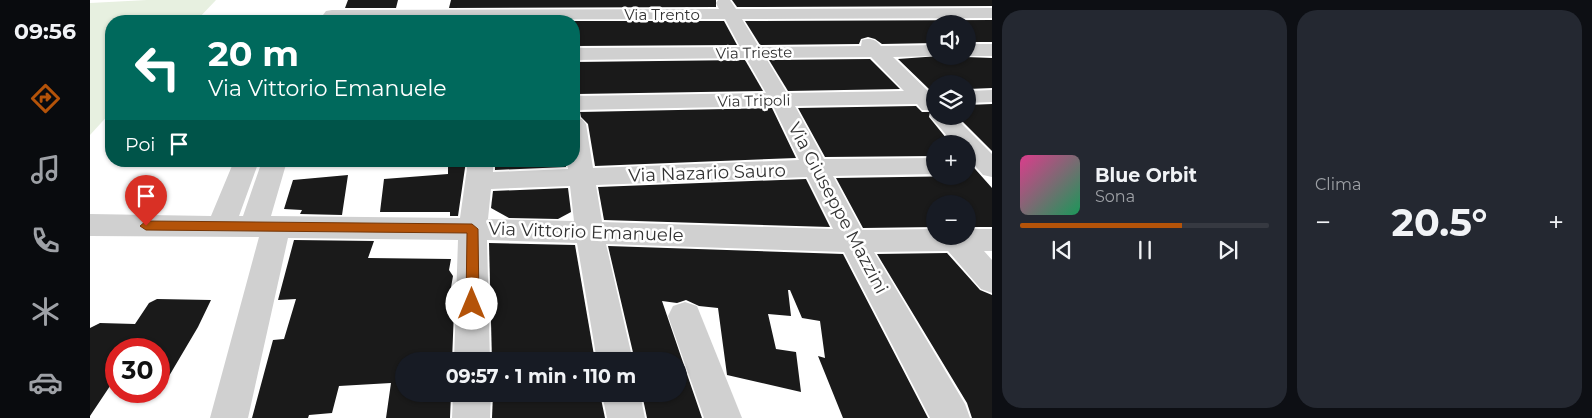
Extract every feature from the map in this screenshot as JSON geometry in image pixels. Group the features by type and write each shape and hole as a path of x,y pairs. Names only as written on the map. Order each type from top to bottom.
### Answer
{"street":[{"path":"828,0 877,51 926,97"},
{"path":"964,0 989,15"},
{"name":"Via Trento","path":"522,15 557,12 727,7 842,15 989,15"},
{"name":"Via Giuseppe Mazzini","path":"727,7 781,100 853,241 951,418"},
{"name":"Via Trento","path":"333,12 410,15"},
{"path":"976,50 992,50"},
{"name":"Via Trieste","path":"580,54 926,51"},
{"path":"976,97 992,96"},
{"name":"Via Tripoli","path":"580,103 781,100 926,102"},
{"path":"949,125 985,166"},
{"path":"580,164 589,231 613,352"},
{"name":"Via Nazario Sauro","path":"480,171 582,178 817,168 926,166"},
{"path":"221,226 245,167"},
{"path":"229,418 274,167"},
{"path":"472,352 472,229 480,171"},
{"name":"Via Vittorio Emanuele","path":"90,225 589,231 853,241 926,240"},
{"name":"Via Vittorio Emanuele","path":"976,240 992,240"},
{"path":"960,245 992,280"},
{"path":"685,316 723,418"},
{"path":"471,418 472,402"},
{"path":"623,402 626,418"}],"green space":[{"path":"147,0 216,0 202,15 105,15 105,119 90,135 90,3"}],"building":[{"path":"348,0 398,0 396,8 345,8"},
{"path":"451,0 716,0 716,7 449,8"},
{"path":"732,0 992,0 992,6 737,7"},
{"path":"926,20 926,43 882,44 868,37 861,39 859,44 760,45 745,21"},
{"path":"976,20 992,20 992,42 976,42"},
{"path":"580,21 724,21 737,45 580,46"},
{"path":"926,57 926,65 976,65 976,57 992,58 992,88 976,89 976,75 926,75 926,86 898,59"},
{"path":"870,59 900,89 788,91 769,60"},
{"path":"745,60 763,91 580,94 580,62"},
{"path":"992,104 992,151 966,125 976,125 976,105"},
{"path":"916,106 922,112 926,112 926,125 936,125 944,135 926,135 926,156 825,157 798,108"},
{"path":"772,108 796,158 595,166 588,124 581,117 580,112"},
{"path":"448,167 465,167 458,216 450,216 450,212 380,212 384,179 448,174"},
{"path":"495,167 566,167 495,170"},
{"path":"976,170 992,188 992,227 976,227 976,195 926,195 926,227 863,228 836,178 926,177 926,185 976,185"},
{"path":"348,175 342,215 300,214 302,210 284,209 293,180"},
{"path":"806,179 830,227 604,220 598,187"},
{"path":"568,188 571,212 558,219 509,218 491,208 493,191"},
{"path":"294,240 374,241 368,258 451,259 449,270 453,276 447,311 454,310 452,352 395,352 395,402 451,402 450,418 386,418 391,383 339,386 332,413 309,415 308,418 252,418 273,340 284,339 296,299 278,300"},
{"path":"489,243 575,245 593,352 492,352"},
{"path":"608,246 843,254 928,418 843,418 818,356 825,358 820,321 802,318 790,290 788,290 791,316 768,314 776,349 796,352 801,392 727,375 718,308 699,306 686,300 677,303 662,301 679,352 633,352"},
{"path":"947,253 980,290 992,295 992,418 972,418 967,403 877,254"},
{"path":"157,299 211,300 198,327 170,374 170,338 105,338 105,394 90,416 90,328 100,323 135,324 149,303"},
{"path":"687,374 702,418 647,418 644,402 687,402"},
{"path":"493,402 602,402 605,418 492,418"}],"route":[{"path":"146,226 472,229 472,304"}]}
